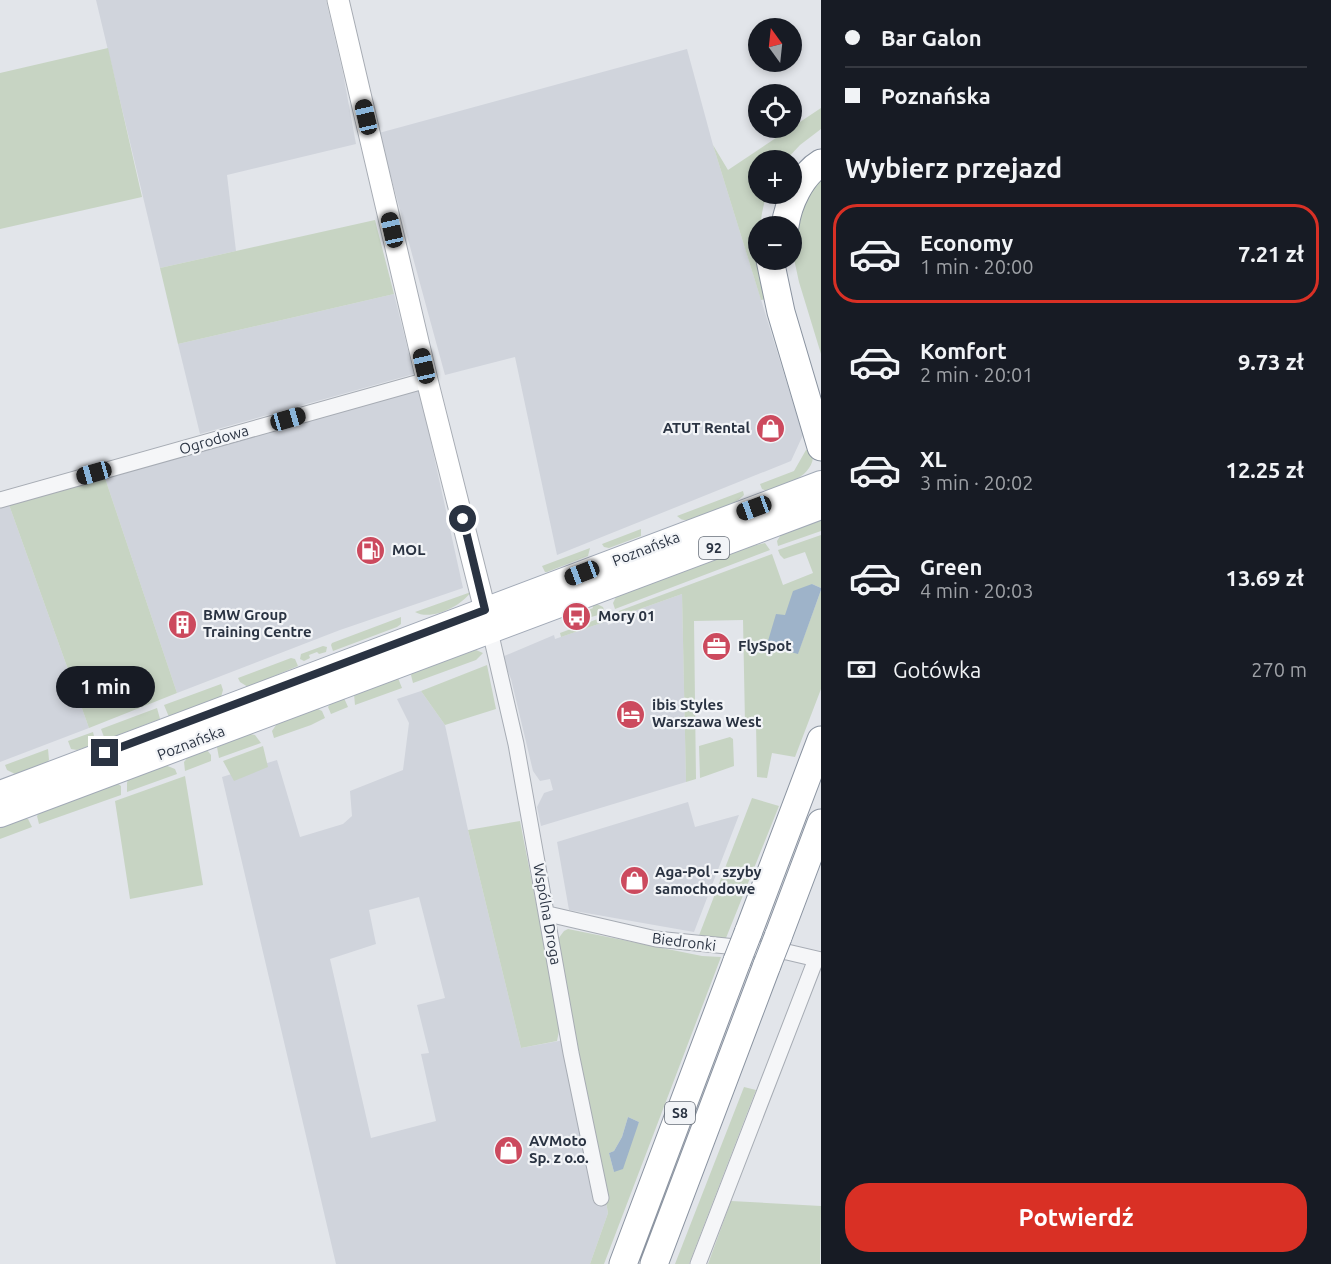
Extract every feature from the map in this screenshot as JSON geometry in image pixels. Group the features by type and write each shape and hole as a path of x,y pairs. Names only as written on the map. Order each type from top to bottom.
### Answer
{"highway":[{"path":"802,157 821,142"},
{"path":"788,216 792,199 801,183 814,167 821,163"},
{"path":"772,270 781,312 821,447"},
{"path":"788,270 821,382"},
{"name":"S8","path":"623,1264 821,740"},
{"name":"S8","path":"654,1264 821,823"},
{"path":"778,937 821,861"}],"main road":[{"name":"Poznańska","path":"0,815 488,620 821,483"},
{"name":"Poznańska","path":"0,793 488,620 821,507"}],"street":[{"path":"338,0 427,380 488,620"},
{"name":"Ogrodowa","path":"0,500 427,380"},
{"name":"Wspólna Droga","path":"488,620 516,744 571,1053 601,1198"},
{"name":"Biedronki","path":"548,914 656,939 787,952 819,960"},
{"path":"698,1264 730,1178 819,960"}],"shaded area":[{"path":"96,0 326,0 356,144 227,175 236,251 160,268"},
{"path":"687,49 713,145 748,258 748,270 752,270 803,435 791,461 557,555 515,357 445,375 379,133"},
{"path":"394,294 414,374 200,434 178,344"},
{"path":"419,388 463,588 340,630 177,693 104,475"},
{"path":"8,502 89,728 0,762 0,504"},
{"path":"682,594 686,782 541,826 537,807 544,793 553,790 550,779 540,781 533,771 511,679 502,657 554,635 555,639 607,621 608,625 619,621 623,615"},
{"path":"421,691 445,725 521,1048 575,1038 608,1213 590,1264 336,1264 222,777 277,760 300,837 343,824 352,816 350,791 403,770 409,723 397,699","holes":["419,897 445,998 417,1005 429,1053 421,1054 436,1121 371,1138 330,959 376,944 369,910"]},
{"path":"688,802 695,827 739,815 694,932 569,910 557,842"}],"green space":[{"path":"108,48 142,197 0,229 0,73"},
{"path":"821,108 821,129 795,150 758,150 776,138 802,138 802,121"},
{"path":"713,145 728,170 748,157 748,204 764,204 762,216 748,216 748,258"},
{"path":"821,173 821,354 796,270 802,270 802,216 797,216 802,201"},
{"path":"375,220 394,294 178,344 160,268"},
{"path":"752,270 762,270 767,299 761,300"},
{"path":"813,448 811,465 800,477 767,491 762,489 760,484 794,471 806,450"},
{"path":"104,475 177,693 89,728 8,502"},
{"path":"743,491 744,495 740,499 707,515 691,520 682,520 677,516"},
{"path":"821,519 821,531 778,546 777,541 782,533"},
{"path":"641,529 641,536 609,548 602,544"},
{"path":"821,535 821,588 812,584 798,653 821,590 821,689 795,757 772,753 767,778 757,777 756,723 745,723 743,620 694,621 696,779 686,782 682,594 623,615 619,621 616,612 772,554 783,585 813,573 805,552 784,559 778,550"},
{"path":"765,543 770,550 615,609 613,603 617,595 739,549"},
{"path":"590,548 588,556 547,572 542,566"},
{"path":"471,592 460,603 437,614 415,612"},
{"path":"597,604 603,607 605,613 588,618 586,611 593,608 592,605"},
{"path":"401,617 401,624 397,627 333,651 332,643"},
{"path":"603,617 607,621 561,637 560,633"},
{"path":"323,646 327,647 326,652 309,655 310,658 304,661 300,659 301,654"},
{"path":"476,650 483,653 476,660 413,683 411,675 413,672"},
{"path":"291,658 295,659 298,666 248,687 238,678"},
{"path":"487,665 496,709 445,725 421,691"},
{"path":"398,678 402,688 355,705 354,694"},
{"path":"221,684 223,690 221,697 169,717 164,705"},
{"path":"344,698 348,707 331,714 328,707 331,703"},
{"path":"157,708 160,719 108,739 104,737 101,729"},
{"path":"318,709 322,711 325,718 274,738 272,731 278,722"},
{"path":"93,732 96,744 77,750 71,749 68,741"},
{"path":"250,734 255,735 261,743 219,758 217,747"},
{"path":"730,737 733,739 734,766 700,778 699,746"},
{"path":"263,746 268,767 234,781 223,761"},
{"path":"48,749 49,760 46,763 15,774 7,770 5,765"},
{"path":"207,750 211,755 211,761 185,771 184,762 188,757"},
{"path":"165,765 175,769 177,774 127,792 128,779"},
{"path":"185,776 203,885 130,899 115,801"},
{"path":"117,783 121,786 121,795 39,824 37,816 39,813"},
{"path":"752,798 779,806 726,938 698,938"},
{"path":"28,819 32,827 0,839 0,828"},
{"path":"520,821 560,1026 557,1041 521,1048 468,830"},
{"path":"568,929 702,956 721,957 604,1264 590,1264 608,1213 558,939","holes":["628,1117 639,1122 614,1172 609,1153 614,1151 622,1137"]},
{"path":"744,1087 756,1090 689,1264 675,1264"},
{"path":"731,1201 821,1206 820,1264 708,1264"}],"water":[{"path":"812,584 821,590 798,654 773,647 768,641 776,614 785,615 793,591"},
{"path":"628,1117 639,1122 623,1169 614,1172 609,1153 614,1151 622,1137"}],"place":[{"name":"ATUT Rental","path":"771,428"},
{"name":"MOL","path":"371,550"},
{"name":"Mory 01","path":"577,616"},
{"name":"BMW Group Training Centre","path":"182,624"},
{"name":"FlySpot","path":"717,646"},
{"name":"ibis Styles Warszawa West","path":"631,714"},
{"name":"Aga-Pol - szyby samochodowe","path":"634,881"},
{"name":"AVMoto Sp. z o.o.","path":"508,1150"}],"route":[{"path":"105,753 485,610 463,519"}]}
